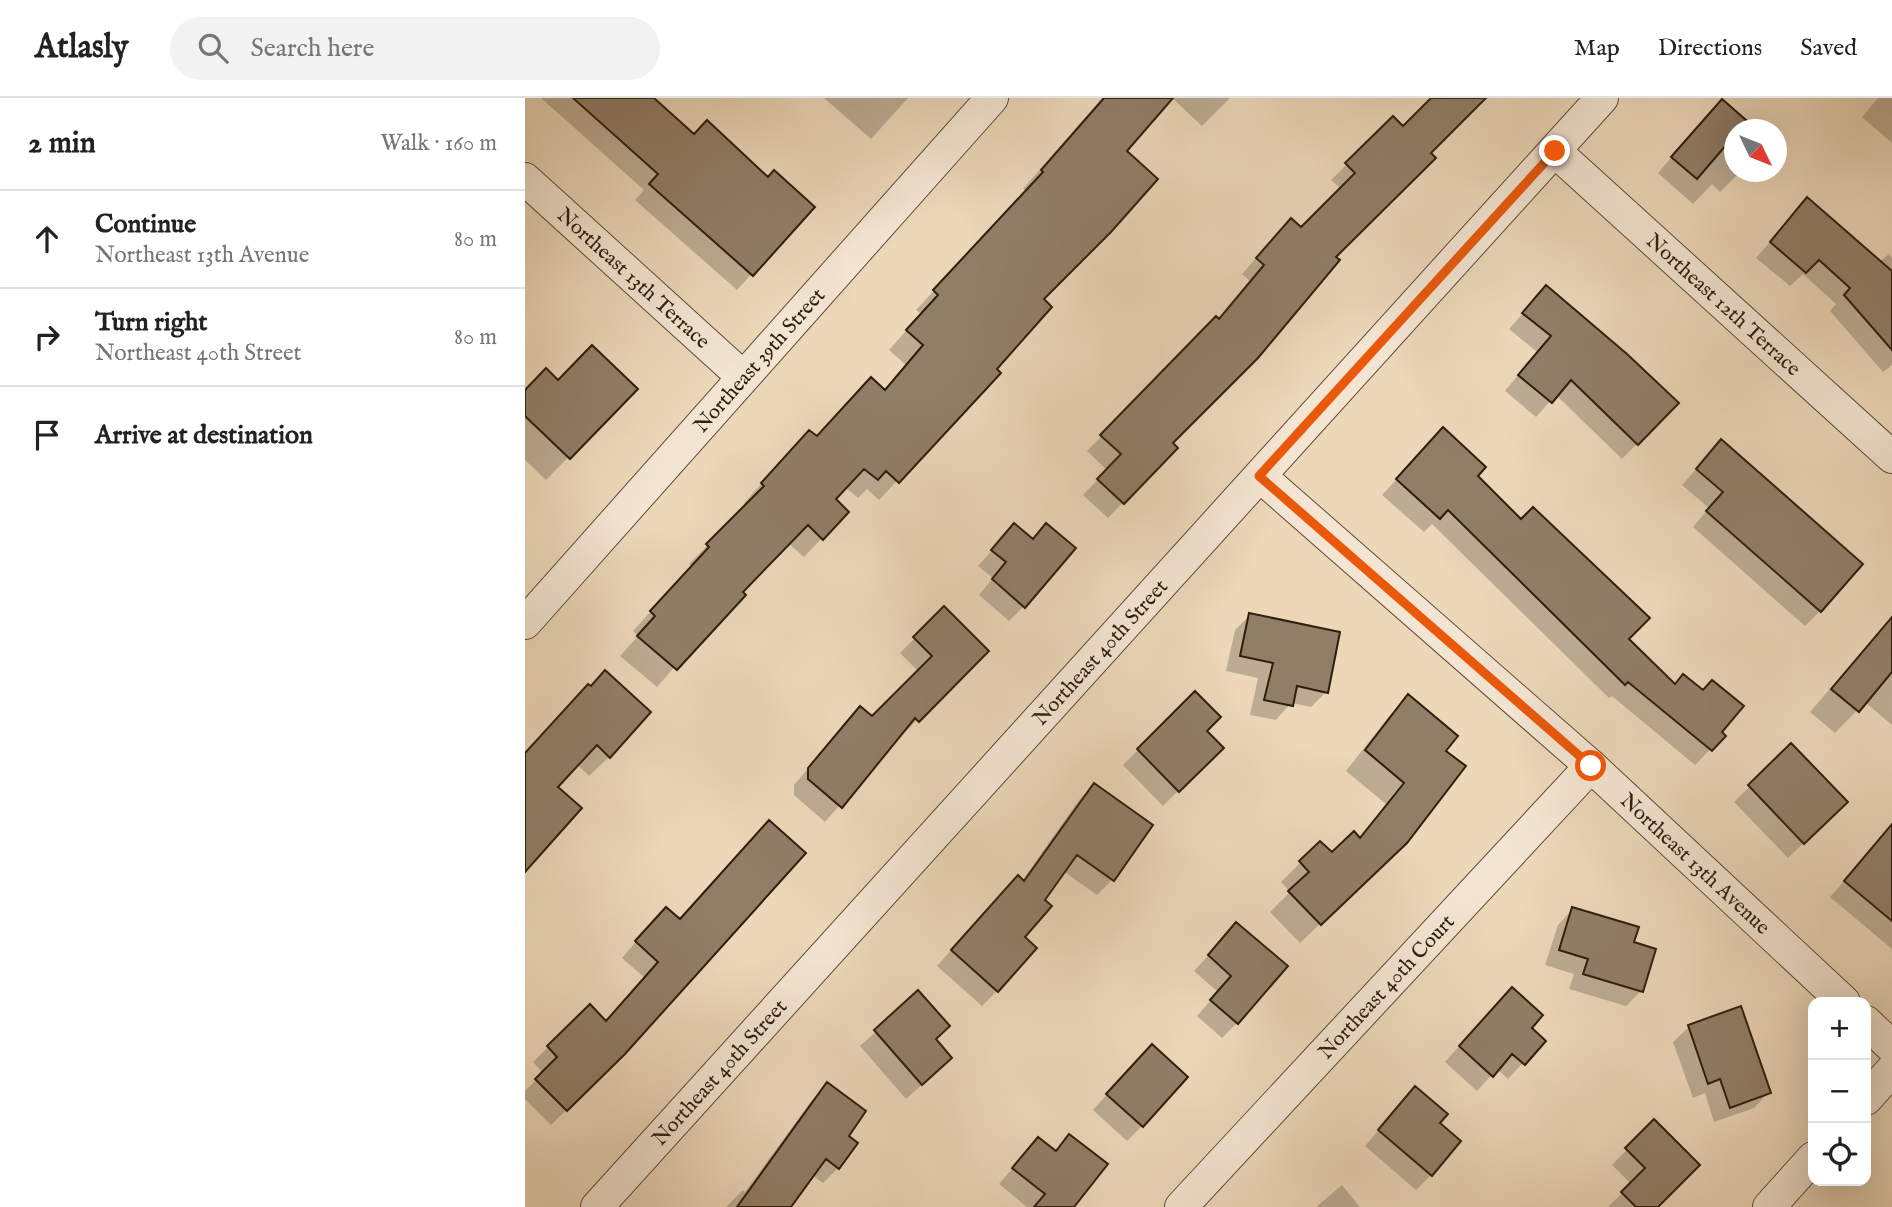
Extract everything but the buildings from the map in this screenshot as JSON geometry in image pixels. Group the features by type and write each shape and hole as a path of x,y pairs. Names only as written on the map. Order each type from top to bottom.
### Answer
{"street":[{"name":"Northeast 39th Street","path":"525,623 992,98"},
{"name":"Northeast 40th Street","path":"597,1207 1602,98"},
{"name":"Northeast 12th Terrace","path":"1555,151 1892,457"},
{"name":"Northeast 13th Terrace","path":"525,179 743,377"},
{"name":"Northeast 13th Avenue","path":"1259,476 1591,766 1839,997"},
{"name":"Northeast 40th Court","path":"1181,1207 1591,766"},
{"path":"1871,1028 1892,1047"},
{"path":"1871,1093 1892,1070"},
{"path":"1769,1207 1808,1164"}],"route":[{"path":"1555,151 1259,476 1591,766"}]}
